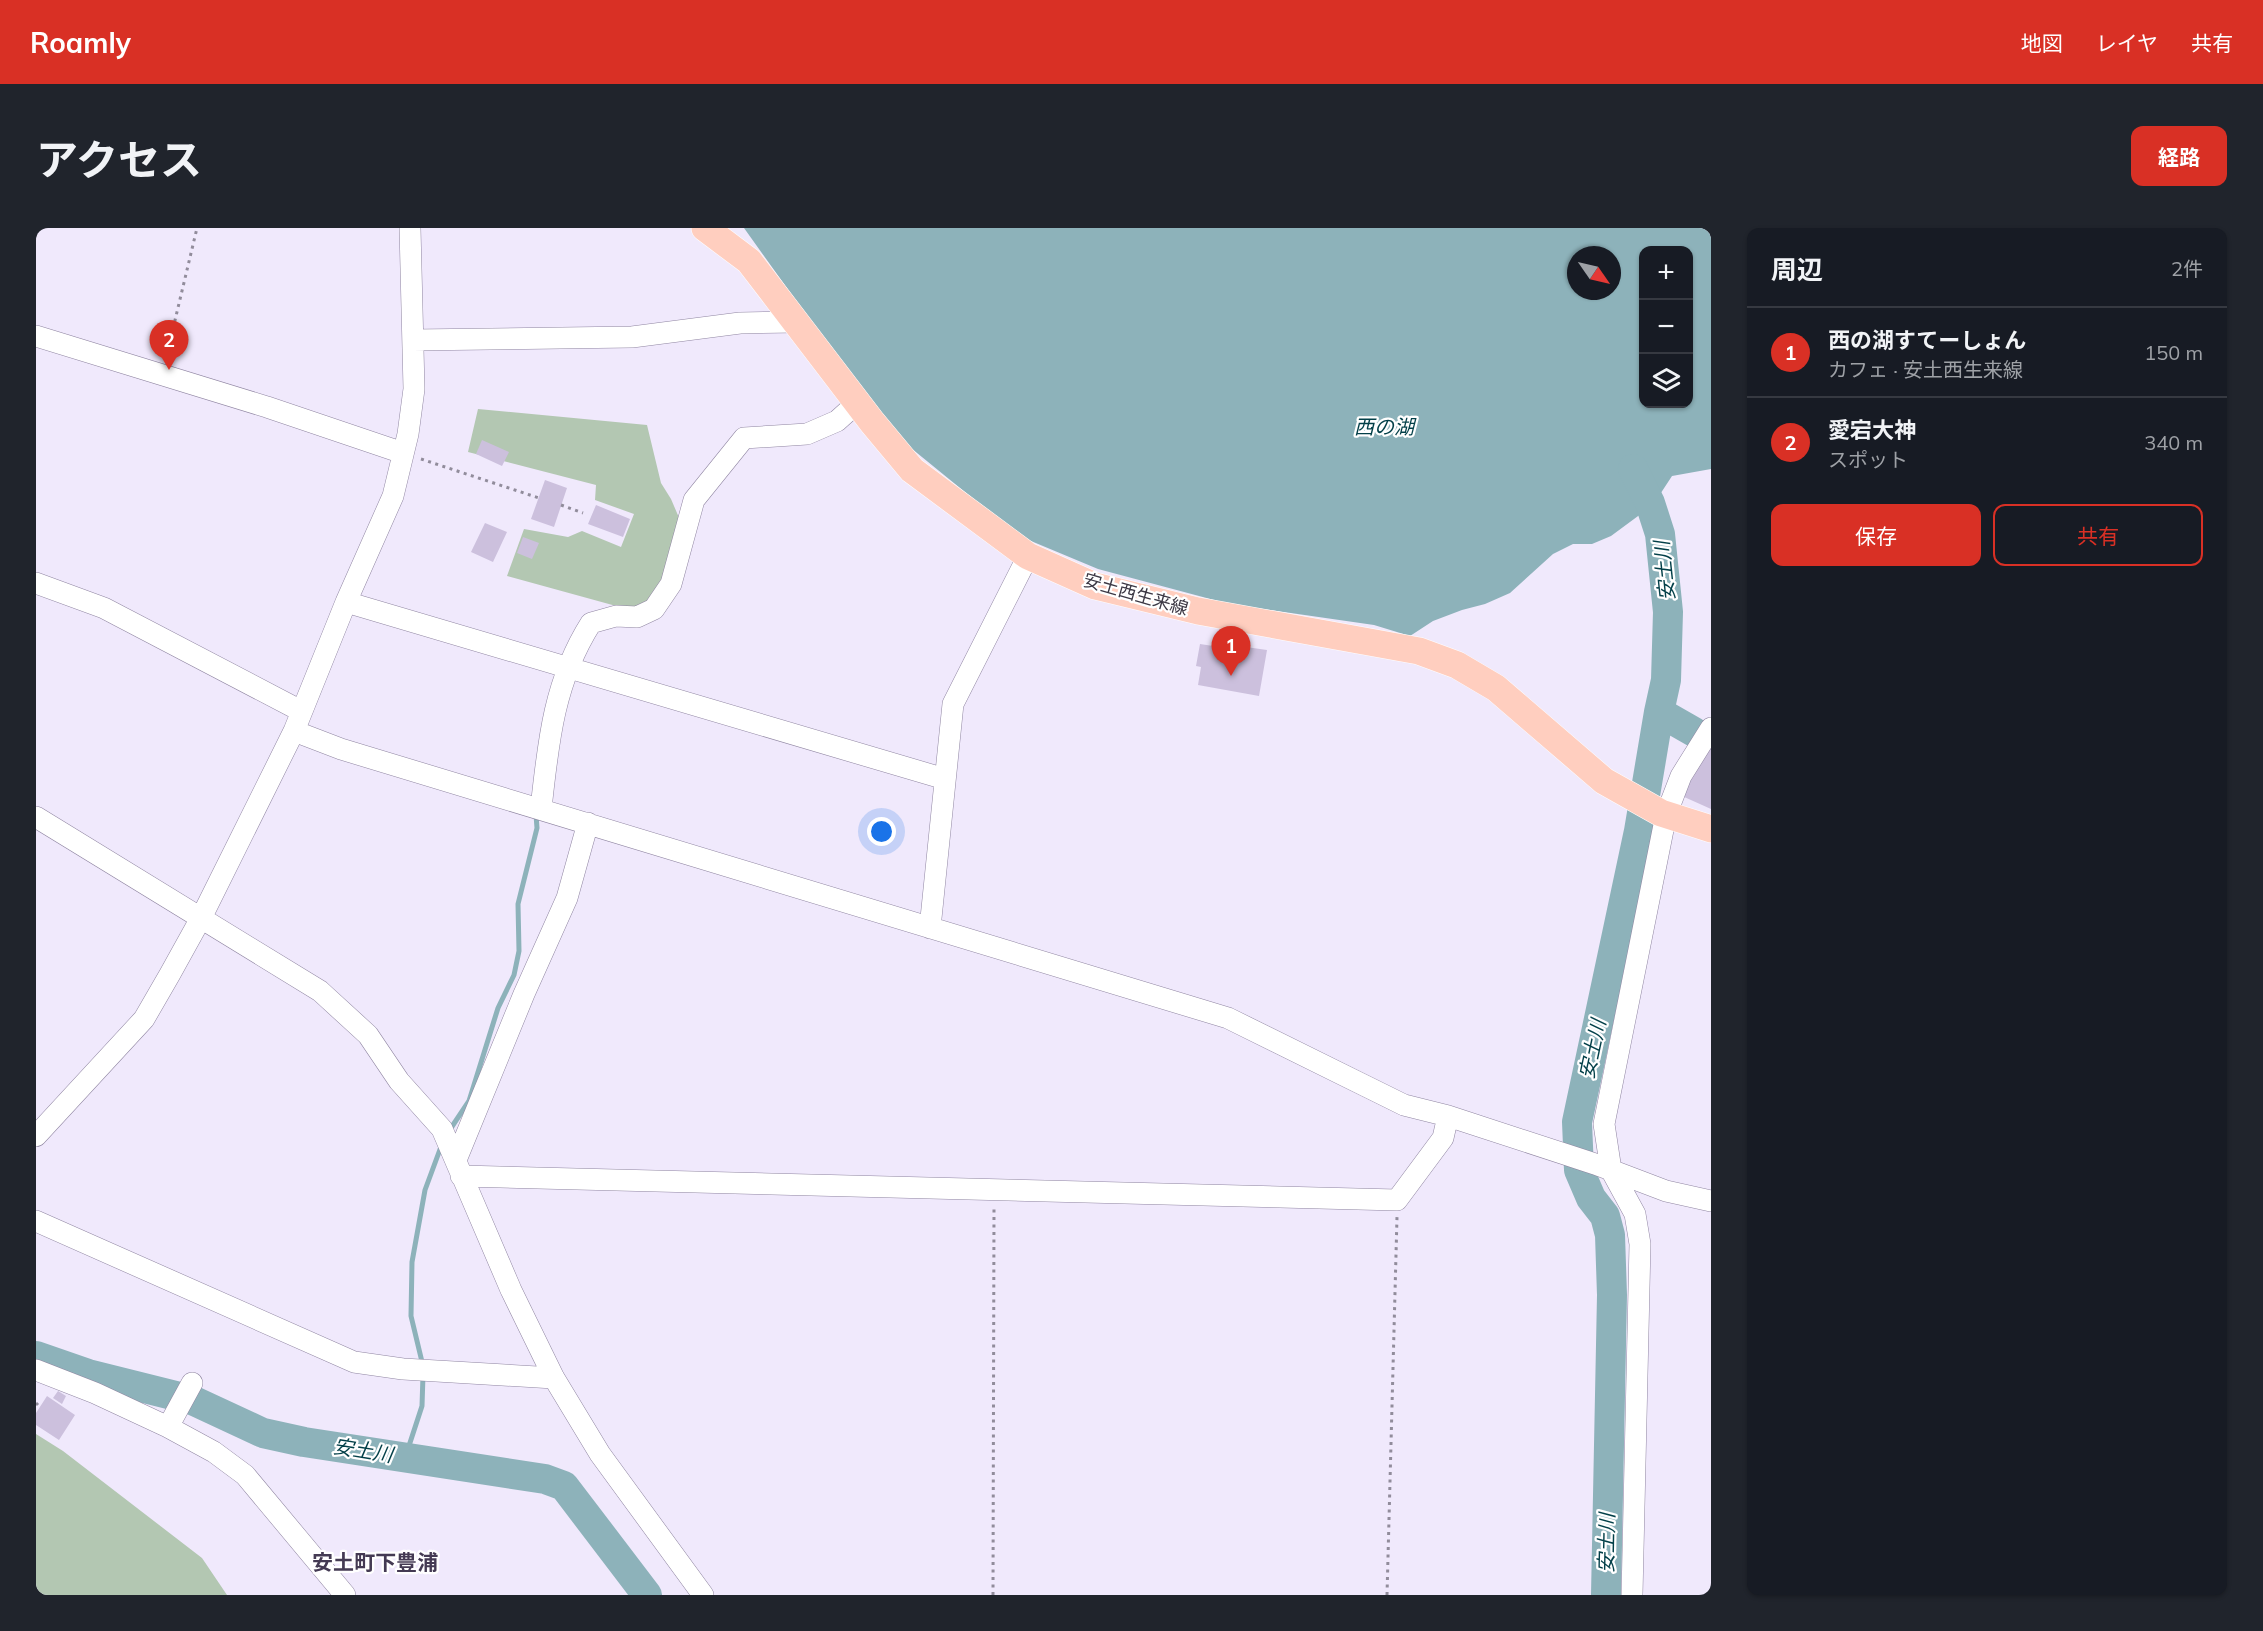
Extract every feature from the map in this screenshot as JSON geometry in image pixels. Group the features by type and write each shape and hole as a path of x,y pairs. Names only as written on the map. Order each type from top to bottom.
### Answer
{"main road":[{"name":"安土西生来線","path":"705,228 749,261 857,403 912,470 1028,556 1095,586 1198,611 1419,651 1456,665 1496,688 1604,781 1664,814 1711,829"}],"street":[{"path":"36,1136 144,1019 201,918 294,732 346,602 393,495 408,434 414,388 410,228"},
{"path":"413,340 632,337 740,323 795,322"},
{"path":"36,336 267,407 403,453"},
{"path":"541,809 549,738 557,697 578,644 591,623 616,616 637,617 654,609 671,585 694,500 744,438 807,434 837,421 857,403"},
{"path":"930,928 953,704 1028,556"},
{"path":"36,583 104,608 301,711"},
{"path":"346,602 945,779"},
{"path":"1632,1595 1640,1244 1635,1214 1603,1167 1604,1124 1664,814 1681,776 1711,728"},
{"path":"294,732 341,749 1228,1018 1404,1105 1448,1116 1603,1167 1666,1191 1711,1201"},
{"path":"36,817 320,991 369,1035 399,1081 442,1129 511,1290 554,1378 600,1454 703,1595"},
{"path":"456,1162 524,994 567,898 588,823"},
{"path":"456,1162 994,1191 1397,1200 1443,1138 1448,1116"},
{"path":"36,1221 354,1362 412,1370 554,1378"},
{"path":"36,1370 95,1393 168,1427 214,1452 245,1475 345,1595"},
{"path":"168,1427 192,1383"}],"path":[{"path":"162,375 197,228"},
{"path":"403,453 539,498"},
{"path":"561,505 583,513"},
{"path":"993,1595 994,1191"},
{"path":"1387,1595 1397,1200"}],"shaded area":[{"path":"478,409 647,425 661,483 683,527 652,604 627,609 507,576 524,529 568,537 582,531 621,547 634,514 595,500 596,485 468,452"},
{"path":"36,1434 63,1451 202,1558 227,1595 36,1595"}],"water":[{"name":"西の湖","path":"744,228 1711,228 1711,469 1672,476 1653,505 1611,536 1592,544 1573,544 1553,554 1510,593 1433,621 1410,636 1374,625 1229,604 1098,569 1019,536 906,444 837,358"}],"building":[{"path":"482,440 509,452 502,466 476,454"},
{"path":"545,480 567,488 554,527 531,519"},
{"path":"596,505 630,519 623,537 588,524"},
{"path":"485,523 507,532 493,562 471,552"},
{"path":"523,537 539,543 532,559 517,553"},
{"path":"1200,644 1226,648 1225,654 1245,657 1246,647 1267,650 1259,696 1198,685 1201,667 1196,666"},
{"path":"1711,743 1711,809 1682,796"},
{"path":"58,1391 66,1396 62,1404 53,1398"},
{"path":"47,1396 75,1415 59,1440 36,1425 36,1413"}],"waterway":[{"name":"安土川","path":"1606,1595 1612,1295 1610,1235 1605,1216 1591,1198 1579,1170 1577,1122 1639,831 1666,680 1668,612 1660,534 1650,503 1633,469"},
{"path":"1659,712 1694,732"},
{"path":"449,1131 469,1101 498,1008 514,975 519,951 518,904 537,828 536,815"},
{"path":"423,1366 411,1316 412,1262 425,1190 442,1144"},
{"name":"安土川","path":"36,1356 88,1374 192,1400 263,1433 304,1442 545,1479 564,1486 647,1595"},
{"path":"405,1458 422,1406 423,1375"}],"place":[{"name":"愛宕大神","path":"169,370"},
{"name":"西の湖すてーしょん","path":"1231,676"}],"district":[{"name":"安土町下豊浦","path":"375,1562"}]}
